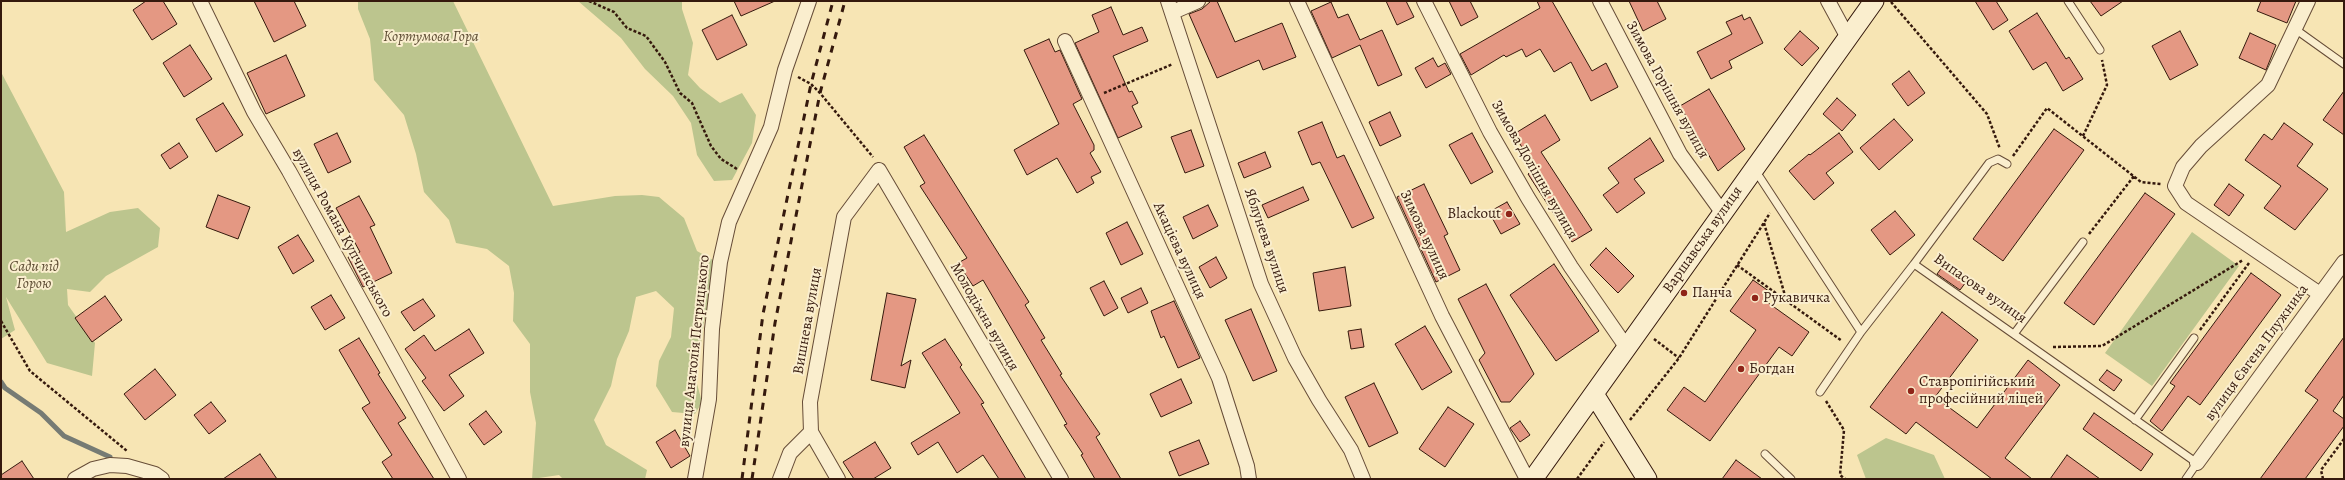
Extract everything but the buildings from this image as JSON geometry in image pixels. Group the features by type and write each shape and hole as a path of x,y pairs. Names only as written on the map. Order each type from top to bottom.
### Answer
{"street":[{"name":"вулиця Романа Купчинського","path":"200,1 254,112 289,171 459,479"},
{"name":"вулиця Анатолія Петрицького","path":"695,479 709,398 712,329 720,262 729,222 748,175 771,127 785,70 809,1"},
{"path":"1171,7 1198,1"},
{"name":"Зимова вулиця","path":"1297,1 1442,316 1527,479"},
{"name":"Зимова Долішня вулиця","path":"1424,1 1487,125 1528,198 1571,267 1627,348"},
{"name":"Зимова Горішня вулиця","path":"1600,1 1680,154 1722,212"},
{"path":"1828,1 1847,36"},
{"name":"Варшавська вулиця","path":"1533,479 1847,36 1874,1"},
{"path":"2308,1 2268,85 2201,146 2183,167 2175,186 2186,203 2320,294"},
{"name":"Яблунева вулиця","path":"1171,7 1261,284 1295,358 1319,400 1352,450 1364,479"},
{"name":"Акацієва вулиця","path":"1065,41 1218,378 1247,466 1249,479"},
{"name":"Вишнева вулиця","path":"811,432 810,402 844,217 878,170"},
{"name":"Молодіжна вулиця","path":"878,170 1061,479"},
{"name":"вулиця Євгена Плужника","path":"2198,463 2344,262"},
{"path":"1594,394 1647,479"},
{"path":"780,479 790,453 811,432 838,479"},
{"path":"75,479 93,469 110,465 127,466 148,472 162,479"}],"lane":[{"path":"2068,1 2100,50"},
{"path":"2295,29 2344,64"},
{"path":"1914,264 1989,163 1998,159 2007,164"},
{"path":"1753,168 1861,332"},
{"path":"2014,334 2083,242"},
{"name":"Випасова вулиця","path":"1820,392 1861,332 1914,264 2198,463"},
{"path":"2135,420 2194,338"},
{"path":"1765,454 1792,479"},
{"path":"2186,479 2198,463"}],"path":[{"path":"590,1 614,12 627,28 646,36 665,62 680,93 692,103 711,146 721,159 748,175"},
{"path":"1890,1 1986,114 2007,164"},
{"path":"2083,136 2107,85 2100,50"},
{"path":"1091,98 1188,57"},
{"path":"785,70 811,84 820,93 872,153 878,170"},
{"path":"2007,164 2048,108 2141,182 2175,186"},
{"path":"2083,242 2134,176"},
{"path":"1630,420 1679,358 1776,202"},
{"path":"1764,223 1786,300"},
{"path":"2194,338 2258,252"},
{"path":"2034,348 2102,346 2258,252"},
{"path":"1737,265 1851,347"},
{"path":"1,321 30,371 132,454"},
{"path":"1650,337 1679,358"},
{"path":"1820,392 1844,430 1840,475 1844,479"},
{"path":"2322,479 2321,470 2344,439"},
{"path":"1577,479 1605,440"}],"green space":[{"name":"Кортумова Гора","path":"358,1 453,1 553,206 615,196 642,195 659,197 684,218 697,251 713,260 713,293 704,322 696,380 702,402 695,414 672,412 656,386 659,361 671,337 674,308 656,291 636,297 629,331 617,359 611,386 594,420 606,445 647,470 645,479 563,479 559,475 532,479 536,423 530,392 530,344 513,321 514,293 509,266 487,249 456,243 449,220 424,192 416,154 404,115 374,80 370,39 358,9"},
{"path":"578,1 682,1 682,9 693,43 688,75 700,88 720,103 742,93 756,115 752,143 732,180 714,181 697,155 691,123 673,96 645,69 621,38"},
{"name":"Сади під Горою","path":"1,72 64,192 66,232 110,212 138,208 160,228 158,247 106,276 90,292 67,289 68,305 95,343 92,376 47,363 6,297 15,330 1,339"},
{"path":"2192,232 2239,266 2152,386 2105,353"},
{"path":"1886,438 1934,455 1945,479 1866,479 1857,455"}],"waterway":[{"path":"1,382 5,388 41,413 64,436 110,457"}],"railway":[{"path":"742,479 763,314 811,84 833,1"},
{"path":"752,479 775,323 820,93 845,1"}],"place":[{"name":"Blackout","path":"1509,214"},
{"name":"Панча","path":"1684,293"},
{"name":"Рукавичка","path":"1755,298"},
{"name":"Богдан","path":"1741,369"},
{"name":"Ставропігійський професійний ліцей","path":"1911,391"}]}
